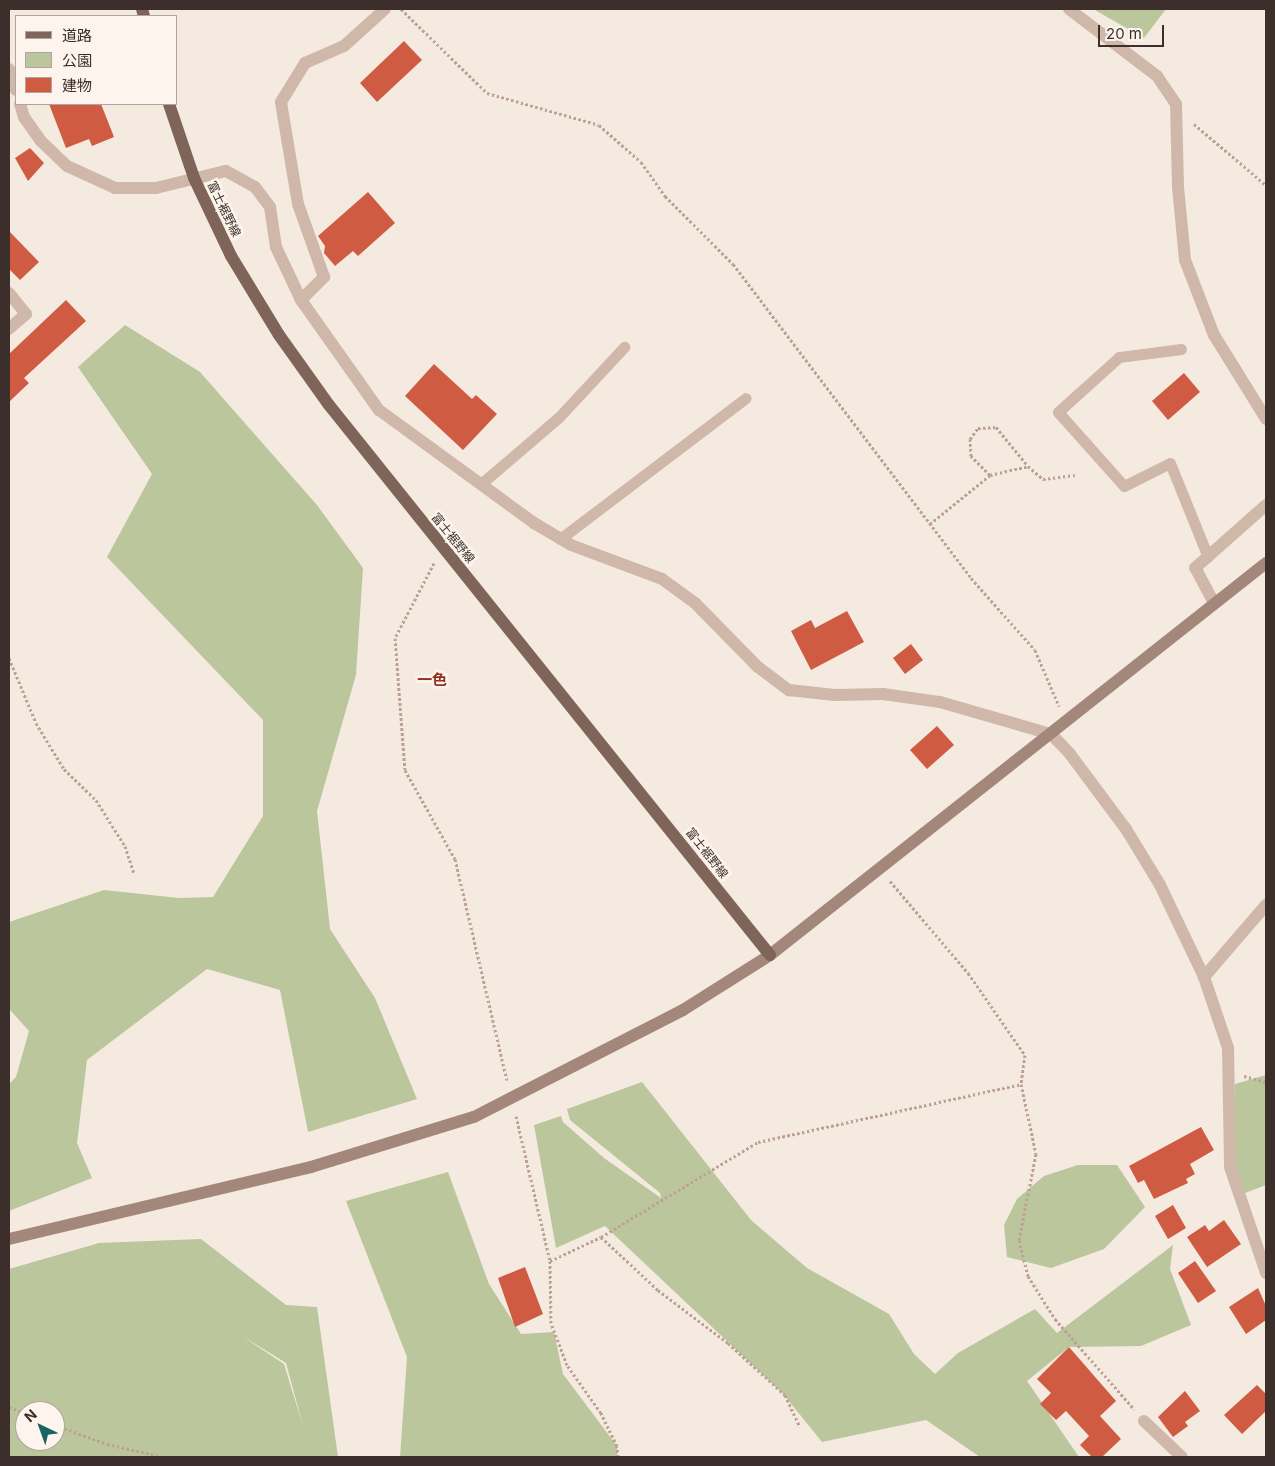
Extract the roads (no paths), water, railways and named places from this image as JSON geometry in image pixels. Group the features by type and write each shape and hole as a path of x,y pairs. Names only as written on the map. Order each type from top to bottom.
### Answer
{"main road":[{"name":"富士裾野線","path":"169,105 194,178 231,256 279,335 329,405 770,955"}],"street":[{"path":"301,300 324,277 298,204 281,102 305,62 344,46 385,9"},
{"path":"1069,9 1156,76 1176,104 1178,187 1185,260 1214,335 1266,419"},
{"path":"9,69 15,87"},
{"path":"20,105 24,117 41,141 67,166 115,188 156,188 226,171 254,187 270,207 276,247 301,300 379,410 560,539 662,579 695,603 758,667 789,690 835,695 883,694 940,702 1051,734 1070,754 1126,828 1160,885 1204,977 1228,1048 1230,1168 1266,1273"},
{"path":"9,293 26,314 9,330"},
{"path":"1214,603 1195,568 1266,505"},
{"path":"9,1239 311,1167 474,1117 684,1010 770,955 1266,563"},
{"path":"1204,977 1266,905"},
{"path":"1144,1421 1182,1457"}],"lane":[{"path":"482,483 559,417 624,347"},
{"path":"1182,349 1119,357 1058,412 1124,486 1170,463 1208,557"},
{"path":"560,539 746,398"}],"district":[{"name":"一色","path":"432,680"}]}
